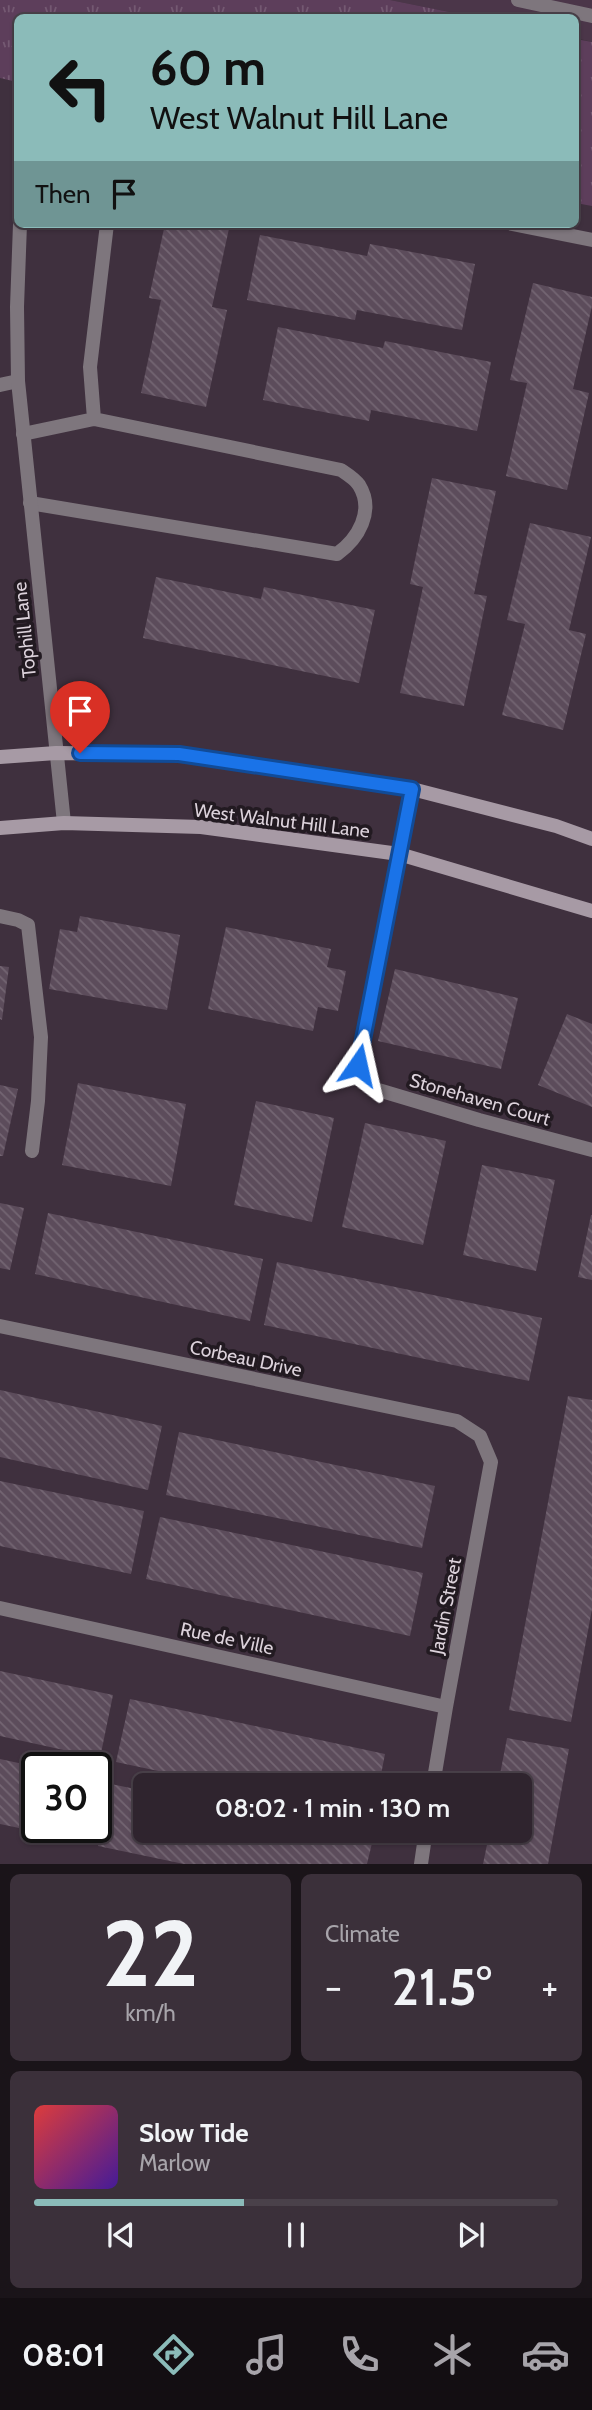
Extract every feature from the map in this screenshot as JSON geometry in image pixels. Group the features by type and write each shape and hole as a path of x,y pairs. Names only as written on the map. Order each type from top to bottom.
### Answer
{"main road":[{"path":"0,757 56,753 179,754 412,789 556,826 592,839"},
{"name":"West Walnut Hill Lane","path":"0,828 64,823 201,827 399,854 592,911"}],"street":[{"path":"518,0 592,16"},
{"name":"Tophill Lane","path":"20,228 18,381 64,823"},
{"path":"94,419 90,367 107,228"},
{"path":"532,228 592,240"},
{"path":"0,385 18,381"},
{"path":"23,434 94,419 341,470 358,483 365,498 364,520 353,542 337,554 30,503"},
{"name":"Stonehaven Court","path":"412,789 358,1065 364,1079 375,1089 592,1150"},
{"path":"0,916 28,925 41,1037 32,1151"},
{"name":"Corbeau Drive","path":"0,1326 457,1421 480,1436"},
{"name":"Jardin Street","path":"435,1773 491,1462 480,1436"},
{"name":"Rue de Ville","path":"0,1608 446,1707"},
{"path":"421,1864 424,1843"}],"shaded area":[{"path":"390,0 592,0 592,42 579,39 579,14 459,14"}],"green space":[{"path":"0,0 390,0 459,14 14,14 14,81 0,78"},
{"path":"579,40 592,42 592,206 579,204"}],"building":[{"path":"164,228 229,228 212,307 227,310 206,407 141,393 161,300 149,298"},
{"path":"260,235 367,256 370,244 475,264 462,330 357,310 355,320 247,300"},
{"path":"533,283 592,297 573,389 589,393 567,490 506,476 527,383 510,380"},
{"path":"278,327 383,348 385,341 491,362 477,431 371,410 369,421 263,400"},
{"path":"432,478 496,491 474,594 487,596 464,706 400,693 423,587 410,584"},
{"path":"530,523 591,537 569,630 586,634 563,730 502,715 525,624 507,620"},
{"path":"156,577 261,599 264,587 375,610 359,683 143,638"},
{"path":"80,916 180,935 167,1010 49,989 60,929 77,932"},
{"path":"226,927 331,949 327,967 346,971 338,1011 318,1007 313,1031 208,1009"},
{"path":"0,966 9,967 2,1020 0,1019"},
{"path":"395,969 518,998 501,1069 378,1041"},
{"path":"567,1014 592,1024 592,1107 538,1085"},
{"path":"78,1083 186,1104 171,1186 62,1165"},
{"path":"0,1085 18,1089 3,1156 0,1156"},
{"path":"256,1101 334,1118 312,1222 234,1205"},
{"path":"365,1123 446,1141 423,1245 342,1227"},
{"path":"482,1165 555,1180 536,1271 463,1255"},
{"path":"0,1203 24,1208 10,1270 0,1268"},
{"path":"48,1213 263,1259 250,1321 35,1274"},
{"path":"592,1215 592,1280 578,1277"},
{"path":"277,1262 542,1318 529,1381 264,1325"},
{"path":"0,1390 162,1426 148,1490 0,1457"},
{"path":"568,1396 592,1400 592,1609 571,1722 509,1710"},
{"path":"179,1432 435,1486 422,1548 166,1495"},
{"path":"0,1481 144,1511 131,1574 0,1546"},
{"path":"160,1517 423,1573 410,1636 146,1579"},
{"path":"0,1671 113,1695 101,1752 73,1752 0,1736"},
{"path":"130,1699 385,1754 381,1773 168,1773 116,1762"},
{"path":"507,1738 569,1749 548,1864 483,1864 487,1843 532,1843 532,1773 500,1773"},
{"path":"0,1759 21,1764 21,1828 0,1824"},
{"path":"112,1784 133,1789 133,1843 372,1843 367,1864 184,1864 98,1846 99,1843 112,1843"}],"route":[{"path":"80,753 179,754 412,789 358,1065"}]}
